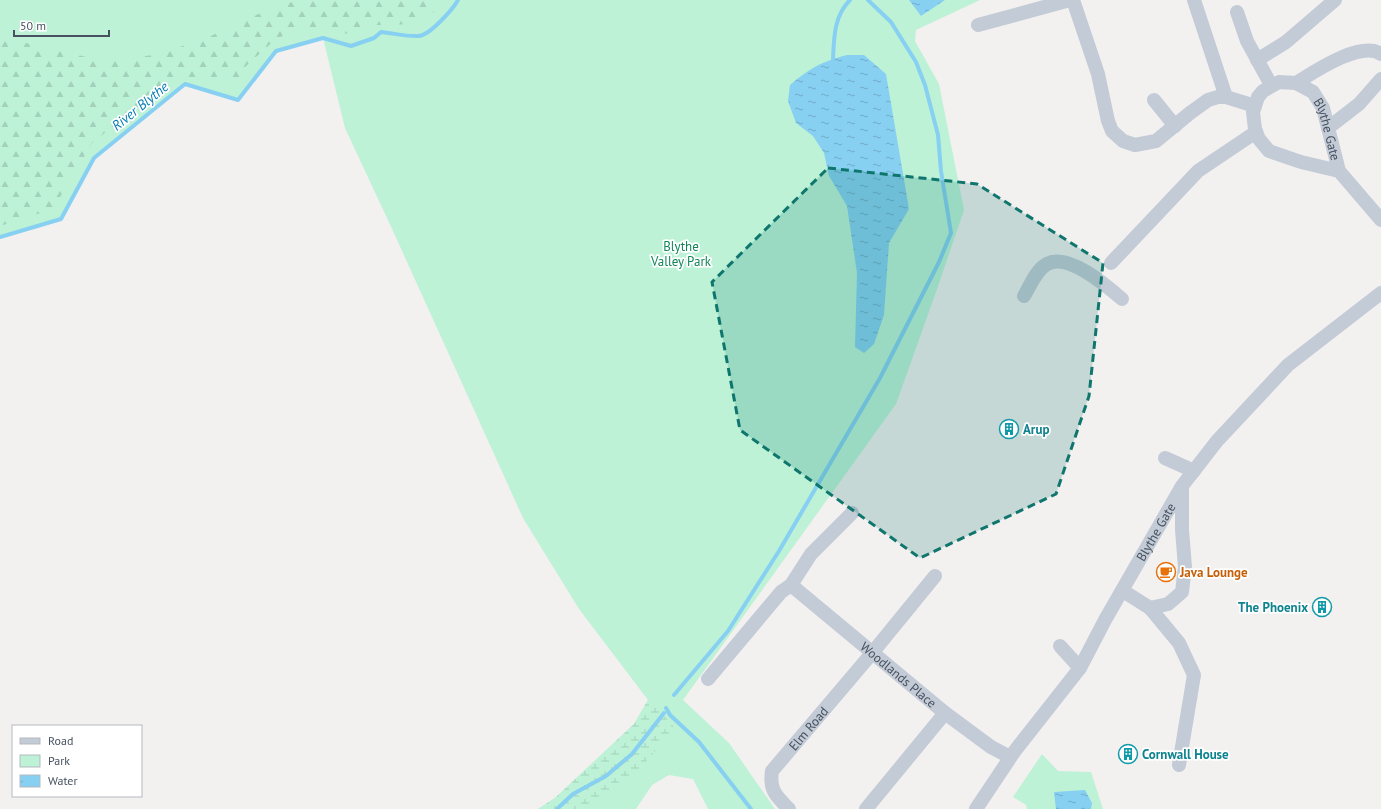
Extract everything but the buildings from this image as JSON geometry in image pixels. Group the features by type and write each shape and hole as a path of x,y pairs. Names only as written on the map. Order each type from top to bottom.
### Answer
{"street":[{"path":"978,25 1070,0"},
{"path":"1073,0 1098,74 1108,121 1112,131 1128,143 1139,145 1156,141 1208,100 1218,97 1226,97 1255,106 1261,94 1271,85 1247,41 1237,12"},
{"path":"1194,0 1226,97"},
{"path":"1257,60 1286,42 1335,0"},
{"path":"1296,83 1330,62 1371,50 1381,54"},
{"path":"1328,128 1359,104 1381,79"},
{"name":"Blythe Gate","path":"1271,85 1279,82 1296,83 1313,92 1323,108 1339,171 1381,220"},
{"path":"1154,100 1175,126"},
{"name":"Blythe Gate","path":"1255,106 1253,112 1256,132 1259,139 1269,151 1301,162 1339,171"},
{"path":"1111,263 1198,171 1256,132"},
{"path":"1024,296 1038,273 1048,264 1067,262 1102,282 1122,299"},
{"name":"Blythe Gate","path":"976,809 1010,756 1080,668 1182,486 1217,441 1288,366 1381,293"},
{"path":"1165,458 1194,471"},
{"path":"1150,608 1168,604 1182,592 1185,567 1182,530 1182,486"},
{"path":"708,679 781,592 791,585 810,554 852,513"},
{"name":"Elm Road","path":"789,809 774,793 771,781 772,771 935,576"},
{"name":"Woodlands Place","path":"791,585 945,713 991,748 1010,756"},
{"path":"1123,591 1150,608 1179,643 1194,675 1180,765"},
{"path":"1060,646 1080,668"},
{"path":"866,809 945,713"}],"highlighted area":[{"path":"828,168 977,184 1103,263 1089,396 1056,494 920,558 740,430 712,282"}],"green space":[{"name":"Blythe Valley Park","path":"0,0 980,0 916,30 915,41 939,84 964,210 896,404 683,700 729,743 775,809 708,809 693,779 669,775 652,785 636,809 538,809 555,798 634,724 648,700 579,609 523,518 345,128 323,38 276,51 238,100 185,84 94,158 61,219 0,237"},
{"path":"298,0 441,0 437,10 418,24 377,25 354,34 328,32 309,27 277,38 245,67 237,82 202,78 168,83 92,143 53,209 0,226 0,36 41,47 105,61 153,55 200,41 265,11"},
{"path":"648,700 673,725 673,731 624,786 585,809 538,809 555,798 634,724"},
{"path":"1042,754 1058,771 1091,772 1103,809 1027,809 1026,805 1013,797"}],"water":[{"path":"909,0 945,0 921,16"},
{"path":"847,55 864,55 886,74 909,209 889,243 884,315 874,344 864,353 855,347 857,273 847,206 829,176 824,153 813,136 796,123 788,101 790,85 797,79 816,66"},
{"path":"1085,790 1092,803 1091,809 1056,809 1054,792"}],"waterway":[{"name":"River Blythe","path":"0,237 61,219 94,158 185,84 238,100 276,51 323,38 351,46 374,38 381,32 414,36 424,35 435,27 458,0"},
{"path":"833,59 838,20 845,6 850,0"},
{"path":"674,695 728,631 779,551 880,378 939,262 951,233 941,171 938,135 925,85 916,62 891,22 868,0"},
{"path":"666,708 670,715 699,742 751,809"},
{"path":"557,809 573,794 606,776 632,754 664,713"}],"place":[{"name":"Arup","path":"1009,429"},
{"name":"Java Lounge","path":"1166,572"},
{"name":"The Phoenix","path":"1322,607"},
{"name":"Cornwall House","path":"1128,754"}]}
